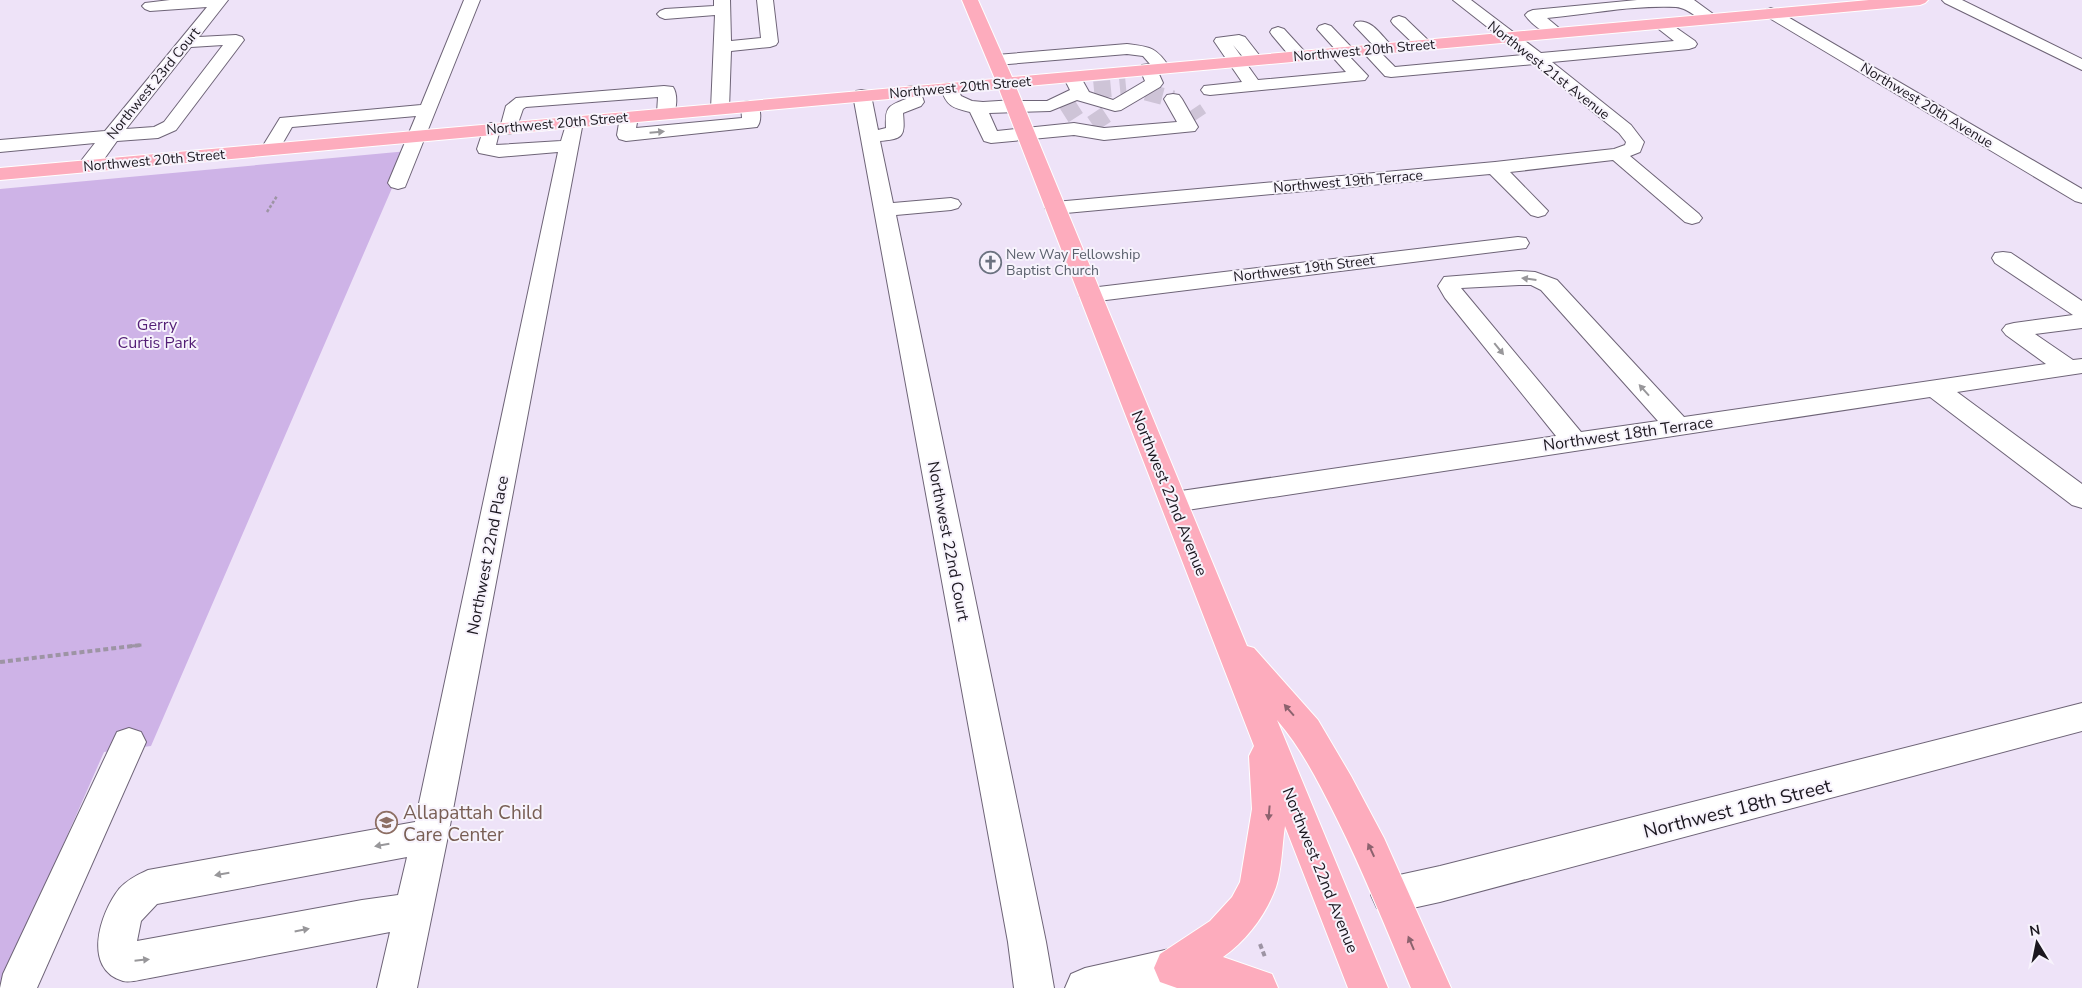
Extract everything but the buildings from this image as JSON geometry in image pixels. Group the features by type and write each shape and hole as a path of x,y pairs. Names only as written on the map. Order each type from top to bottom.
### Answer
{"main road":[{"name":"Northwest 22nd Avenue","path":"970,0 1006,82 1368,988"},
{"name":"Northwest 20th Street","path":"0,174 500,128 581,129 629,117 1006,82 1084,106 1140,85 1235,62 1920,0"},
{"path":"1230,642 1306,730 1356,818 1431,988"},
{"path":"1174,968 1224,934 1245,910 1258,886 1270,809 1265,730"},
{"path":"1174,968 1220,976 1262,976"}],"street":[{"path":"150,6 220,0"},
{"name":"Northwest 23rd Court","path":"87,166 220,0"},
{"path":"398,183 472,0"},
{"path":"723,47 770,42 765,0"},
{"name":"Northwest 21st Avenue","path":"1461,0 1625,129 1635,142"},
{"path":"1950,0 2082,65"},
{"path":"1557,33 1533,15 1663,2 1688,4 1712,19"},
{"path":"665,14 722,5 723,47 720,108"},
{"name":"Northwest 20th Avenue","path":"1771,13 2082,197"},
{"path":"1398,21 1424,45"},
{"path":"1362,25 1391,72 1689,44 1659,23"},
{"path":"1210,90 1359,76 1325,29"},
{"path":"1278,32 1299,56"},
{"path":"0,146 158,132 170,126 195,75 236,40 187,42"},
{"path":"1253,85 1222,41 1239,40 1255,60"},
{"path":"996,60 1114,50 1148,52 1140,85"},
{"path":"1114,50 1140,85"},
{"path":"158,77 195,75"},
{"path":"978,109 991,138 1026,134 1084,106 1140,85 1176,82 1183,106 1104,134 1084,106"},
{"path":"950,88 953,99 961,105 978,109 1015,106 1084,106"},
{"path":"581,129 499,151 486,149 515,106 522,102 668,91 666,113"},
{"path":"870,137 887,135 895,131 894,112 898,108 916,102 913,91"},
{"name":"Northwest 22nd Place","path":"397,988 581,129 603,96"},
{"name":"Northwest 22nd Court","path":"862,96 1027,942 1034,988"},
{"path":"629,117 626,135 751,124 750,106"},
{"path":"270,149 286,122 427,110"},
{"name":"Northwest 19th Terrace","path":"1055,208 1494,168 1628,152 1633,148 1635,142"},
{"path":"1617,154 1692,218"},
{"path":"1494,168 1538,211"},
{"path":"884,210 951,204"},
{"name":"Northwest 19th Street","path":"1090,295 1518,243"},
{"path":"2003,258 2082,312"},
{"path":"1574,441 1453,292 1449,286 1452,282 1519,278 1535,279 1549,285 1677,426"},
{"path":"2075,367 2014,330 2082,321"},
{"name":"Northwest 18th Terrace","path":"1174,502 1239,494 1574,441 2075,367"},
{"path":"1936,389 2082,498"},
{"name":"Northwest 18th Street","path":"1390,895 1450,882 2082,717"},
{"path":"17,988 130,742"},
{"path":"414,912 362,918 150,959 125,962 117,954 117,936 127,910 135,897 148,888 430,836"},
{"path":"1086,988 1174,968"}],"path":[{"path":"267,212 277,196"},
{"path":"0,662 142,644"},
{"path":"1258,938 1262,976"}],"green space":[{"name":"Gerry Curtis Park","path":"408,151 151,746 104,752 0,988 0,189"}],"tunnel":[{"path":"1094,90 1126,87"},
{"path":"1146,92 1173,99"},
{"path":"1064,115 1081,104"},
{"path":"1193,109 1199,118"},
{"path":"1092,124 1110,112"}],"place":[{"name":"New Way Fellowship Baptist Church","path":"990,262"},
{"name":"Allapattah Child Care Center","path":"387,823"}]}
